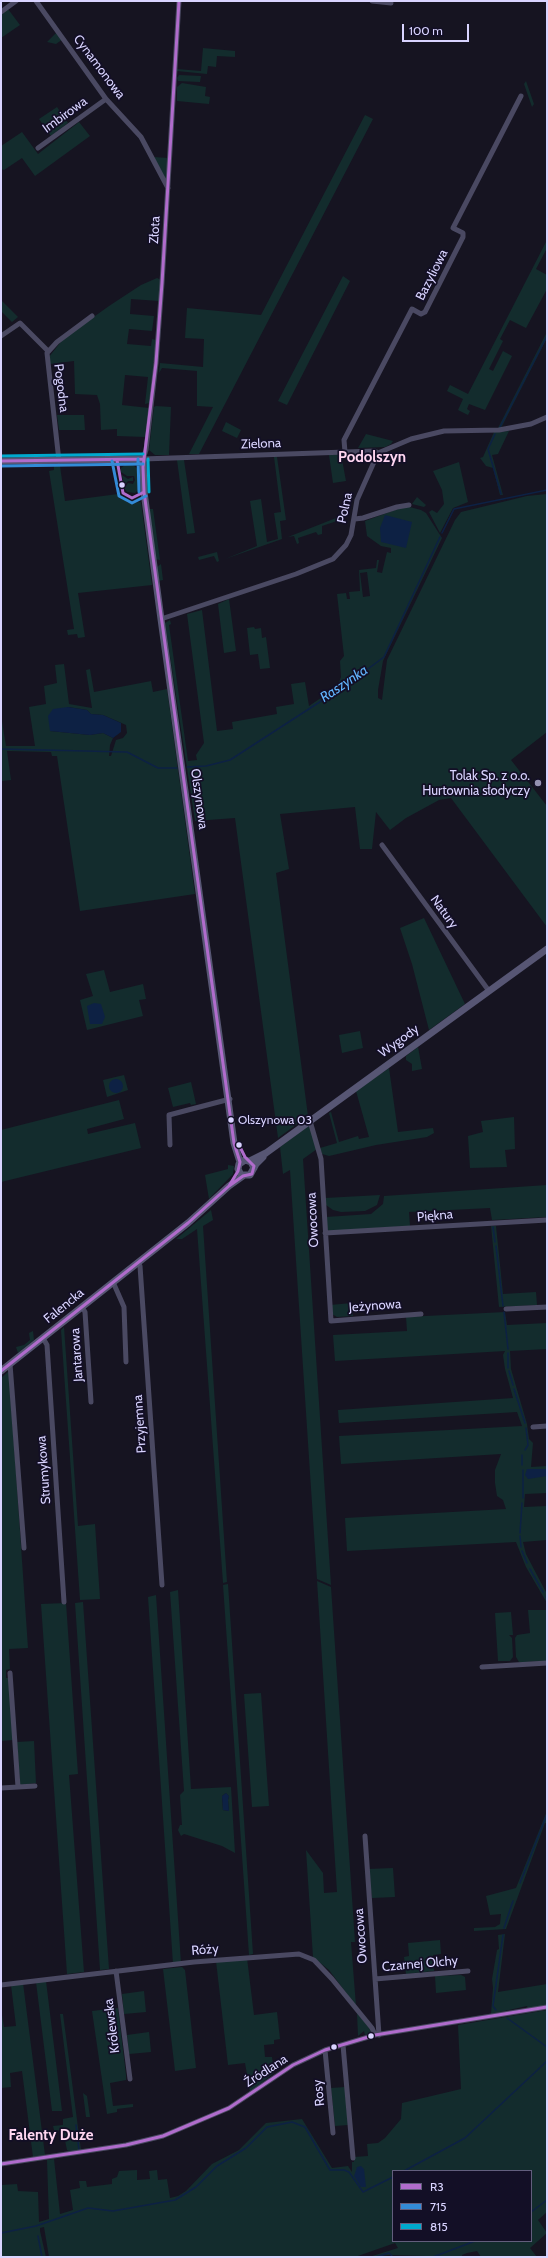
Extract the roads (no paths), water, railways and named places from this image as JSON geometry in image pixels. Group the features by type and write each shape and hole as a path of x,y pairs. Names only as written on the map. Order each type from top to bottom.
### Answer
{"street":[{"path":"1,12 16,1"},
{"name":"Cynamonowa","path":"36,1 106,100 141,137 168,188"},
{"name":"Złota","path":"143,459 146,450 156,363 179,1"},
{"path":"372,1 391,3"},
{"name":"Bazyliowa","path":"345,452 344,440 412,309 421,314 425,312 463,237 463,234 453,228 521,96"},
{"name":"Imbirowa","path":"38,148 106,100"},
{"name":"Pogodna","path":"59,461 46,358 48,351 92,316"},
{"path":"1,336 20,323 48,351"},
{"path":"378,453 404,441 444,431 499,430 531,424 547,417"},
{"name":"Zielona","path":"143,459 375,451 378,453"},
{"name":"Polna","path":"161,619 296,574 333,559 346,545 355,519 357,500 378,453"},
{"path":"1,461 143,459"},
{"name":"Olszynowa","path":"143,459 144,492 161,619 235,1141 246,1161 254,1168"},
{"path":"355,519 409,505"},
{"name":"Natury","path":"382,845 489,991"},
{"name":"Wygody","path":"246,1161 266,1153 547,949"},
{"path":"170,1145 169,1116 230,1100"},
{"name":"Owocowa","path":"310,1121 321,1159 331,1321"},
{"name":"Wygody","path":"240,1173 250,1175 266,1153"},
{"path":"140,1261 207,1207 229,1186 240,1173 246,1161"},
{"name":"Piękna","path":"325,1233 547,1220"},
{"name":"Falencka","path":"1,1372 140,1261"},
{"name":"Przyjemna","path":"140,1261 162,1585"},
{"path":"113,1282 124,1306 126,1362"},
{"path":"506,1309 547,1306"},
{"name":"Jantarowa","path":"82,1307 85,1312 91,1402"},
{"name":"Jeżynowa","path":"331,1321 421,1314"},
{"name":"Strumykowa","path":"43,1338 47,1345 64,1602"},
{"path":"10,1364 24,1548"},
{"path":"532,1427 547,1426"},
{"path":"482,1666 547,1663"},
{"path":"10,1673 18,1787"},
{"path":"1,1788 35,1786"},
{"name":"Owocowa","path":"365,1836 375,1979 377,2035"},
{"name":"Róży","path":"1,1984 269,1955 299,1954 314,1960 332,1978 377,2035"},
{"name":"Królewska","path":"116,1971 130,2079"},
{"name":"Czarnej Olchy","path":"375,1979 468,1971"},
{"name":"Źródlana","path":"1,2164 126,2145 163,2136 224,2110 280,2072 325,2050 377,2035 547,2007"},
{"path":"343,2045 353,2158"},
{"name":"Rosy","path":"325,2050 334,2132"}],"water":[{"path":"385,515 412,522 406,548 381,542 380,528"},
{"path":"68,707 87,710 91,714 103,715 121,723 121,732 113,738 103,733 90,735 50,731 48,716 53,709"},
{"path":"94,1003 101,1004 105,1017 102,1024 90,1024 87,1006"},
{"path":"113,1079 119,1079 123,1083 123,1089 119,1093 113,1093 109,1089 109,1083"},
{"path":"527,1469 546,1469 547,1476 528,1479 525,1475"},
{"path":"226,1793 229,1796 229,1811 223,1810 222,1796"},
{"path":"361,2166 364,2169 366,2187 361,2187 354,2176 357,2167"}],"waterway":[{"path":"500,427 547,336"},
{"path":"495,434 488,449 501,494"},
{"name":"Raszynka","path":"442,533 454,509 547,490"},
{"name":"Raszynka","path":"187,767 206,766 230,760 349,683 384,657 440,537"},
{"name":"Raszynka","path":"1,749 127,752 158,768 177,768"},
{"path":"493,1227 495,1242"},
{"path":"496,1246 503,1306"},
{"path":"504,1312 508,1349"},
{"path":"508,1353 508,1368"},
{"path":"509,1371 513,1385"},
{"path":"514,1389 525,1423"},
{"path":"525,1450 528,1445 526,1428"},
{"path":"522,1455 522,1465"},
{"path":"523,1470 523,1498"},
{"path":"520,1533 522,1503"},
{"path":"520,1536 521,1547"},
{"path":"522,1551 527,1563"},
{"path":"530,1569 543,1592"},
{"path":"520,1883 547,1814"},
{"path":"504,1928 513,1901"},
{"path":"496,2010 493,2006 503,1935"},
{"path":"507,2018 547,2047"},
{"path":"406,2170 465,2138 547,2061"},
{"path":"1,2233 36,2226 88,2208 113,2211 175,2200 196,2187 217,2166 246,2148 267,2127 292,2122 305,2127 330,2170 344,2170 349,2172 363,2192 392,2178"},
{"path":"76,2125 79,2150"},
{"path":"532,2211 547,2200"},
{"path":"38,2236 42,2257"},
{"path":"433,2257 472,2242"},
{"path":"376,2257 389,2253 393,2257"}],"place":[{"name":"Tolak Sp. z o.o. Hurtownia słodyczy","path":"538,783"},
{"name":"Olszynowa 03","path":"231,1120"}],"district":[{"name":"Podolszyn","path":"372,458"},
{"name":"Falenty Duże","path":"51,2136"}]}
